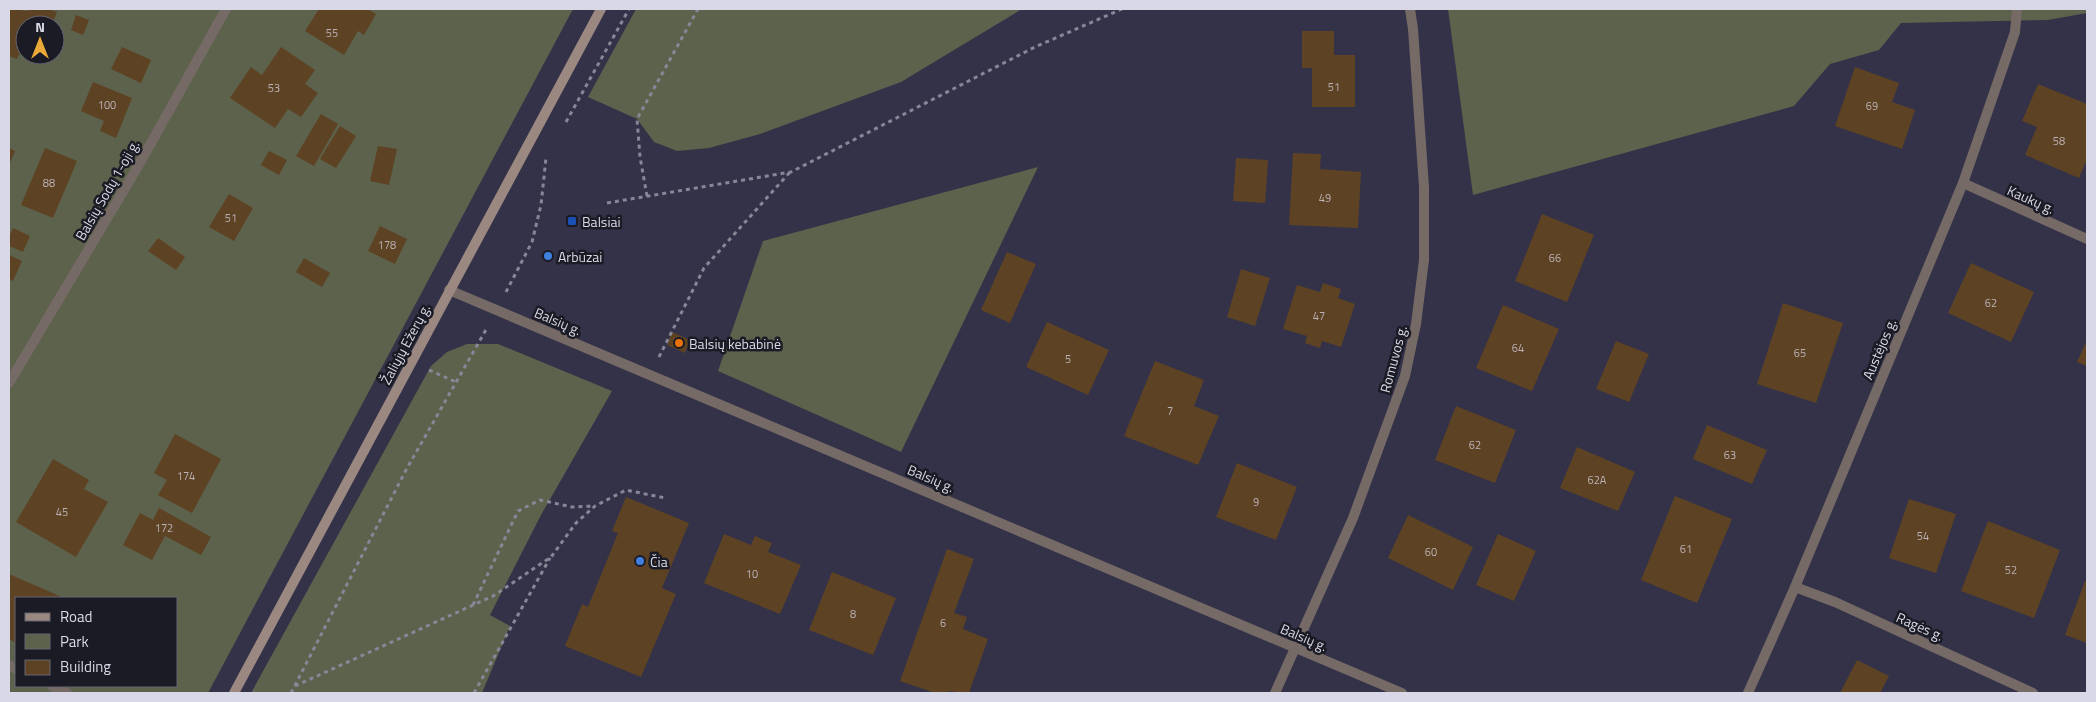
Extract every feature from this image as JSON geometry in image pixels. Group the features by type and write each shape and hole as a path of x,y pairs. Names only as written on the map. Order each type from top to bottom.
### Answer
{"main road":[{"name":"Žaliųjų Ežerų g.","path":"234,693 601,9"}],"street":[{"name":"Balsių Sodų 1-oji g.","path":"9,383 137,168 226,9"},
{"name":"Romuvos g.","path":"1275,693 1353,518 1405,376 1416,324 1424,260 1424,187 1410,9"},
{"name":"Austėjos g.","path":"1748,693 1795,586 1962,183 2015,32 2017,9"},
{"name":"Kaukų g.","path":"1962,183 2087,240"},
{"name":"Balsių g.","path":"449,290 1402,693"},
{"name":"Ragės g.","path":"1795,586 1835,602 2033,693"},
{"path":"54,687 67,693"}],"path":[{"path":"565,125 629,9"},
{"path":"647,196 640,157 637,119 698,9"},
{"path":"607,203 791,172 1035,47 1122,9"},
{"path":"291,693 406,470 498,310 532,242 541,205 545,160 549,153"},
{"path":"651,374 704,268 791,172"},
{"path":"411,361 456,382"},
{"path":"474,693 550,557 576,523 595,506 626,490 665,498"},
{"path":"473,605 518,511 540,500 572,507 595,506"},
{"path":"295,686 493,596 550,557"}],"green space":[{"path":"9,9 573,9 208,693 9,693"},
{"path":"636,9 1022,9 901,82 760,134 709,148 677,151 654,142 637,119 588,97"},
{"path":"1448,9 2087,9 2087,13 2048,20 1901,23 1879,50 1830,64 1794,106 1473,195"},
{"path":"1038,167 901,452 718,371 763,241"},
{"path":"467,344 498,344 612,391 541,515 490,615 510,626 482,693 251,693 431,366 447,352"}],"building":[{"path":"9,9 28,11 29,9 48,9 57,12 56,15 15,15 15,58 9,56"},
{"path":"319,9 368,9 376,14 364,35 358,31 344,55 305,31"},
{"path":"76,15 89,20 83,35 71,30"},
{"path":"1302,31 1334,31 1334,55 1355,55 1355,107 1312,107 1312,68 1302,68"},
{"path":"122,47 151,60 141,83 111,69"},
{"path":"281,47 315,70 305,84 318,93 301,117 288,109 275,128 230,98 251,67 262,75"},
{"path":"1855,67 1899,83 1892,102 1915,110 1902,149 1835,126"},
{"path":"93,82 132,98 116,138 100,131 104,121 81,111"},
{"path":"2038,84 2087,104 2087,159 2079,178 2025,155 2037,127 2022,121"},
{"path":"321,114 338,124 314,166 296,156"},
{"path":"340,126 356,136 336,168 320,159"},
{"path":"378,146 397,149 389,185 370,181"},
{"path":"9,148 15,151 9,165"},
{"path":"45,148 77,161 53,218 21,205"},
{"path":"269,151 287,160 279,175 261,165"},
{"path":"1293,153 1321,154 1320,169 1361,172 1358,228 1289,225"},
{"path":"1236,158 1268,160 1265,203 1233,201"},
{"path":"229,194 253,208 234,241 209,227"},
{"path":"1542,214 1594,235 1567,302 1515,281"},
{"path":"380,226 407,239 395,264 368,251"},
{"path":"13,228 30,236 23,252 9,246 9,237"},
{"path":"158,238 185,257 176,270 148,251"},
{"path":"1007,252 1036,264 1010,323 981,310"},
{"path":"9,255 22,261 13,281 9,279"},
{"path":"304,258 330,273 322,287 296,272"},
{"path":"1971,263 2034,292 2011,342 1948,313"},
{"path":"1241,269 1270,278 1255,326 1227,317"},
{"path":"1323,283 1341,289 1338,298 1355,304 1341,347 1322,341 1320,348 1305,343 1307,336 1283,329 1297,285 1320,292"},
{"path":"1783,303 1843,323 1816,403 1757,384"},
{"path":"1503,305 1559,329 1532,391 1476,368"},
{"path":"1047,322 1109,350 1088,395 1026,367"},
{"name":"Balsių kebabinė","path":"672,332 690,340 685,353 667,345"},
{"path":"2087,340 2087,366 2077,362"},
{"path":"1616,341 1649,354 1629,402 1596,389"},
{"path":"1155,361 1204,380 1194,406 1219,416 1198,465 1124,436"},
{"path":"1456,406 1516,430 1495,483 1435,460"},
{"path":"1707,425 1767,450 1752,484 1693,459"},
{"path":"175,434 221,459 192,513 158,495 167,480 154,473"},
{"path":"1577,447 1635,472 1618,511 1560,488"},
{"path":"53,459 89,480 84,489 108,502 76,557 16,522"},
{"path":"1237,463 1297,487 1276,540 1216,517"},
{"path":"1675,496 1732,519 1697,603 1641,580"},
{"name":"Čia","path":"626,497 689,523 662,588 676,594 641,677 565,646 582,604 588,607 618,533 612,531"},
{"path":"1909,499 1956,514 1936,573 1889,558"},
{"path":"159,508 211,537 201,555 165,536 152,560 123,545 140,513 153,520"},
{"path":"1408,515 1473,547 1453,590 1388,558"},
{"path":"1988,521 2060,550 2034,618 1961,591"},
{"path":"724,534 751,545 755,536 772,543 768,552 801,565 780,614 704,583"},
{"path":"1498,534 1536,551 1514,601 1476,585"},
{"path":"947,549 974,559 954,613 967,617 963,629 988,639 969,693 948,691 947,693 935,693 900,681"},
{"path":"832,572 896,598 873,655 809,630"},
{"path":"9,574 62,597 15,597 15,642 9,639"},
{"path":"2085,581 2087,582 2087,643 2065,635"},
{"path":"1857,660 1889,676 1880,693 1840,693"}],"place":[{"name":"Balsiai","path":"572,221"},
{"name":"Arbūzai","path":"548,256"},
{"name":"Balsių kebabinė","path":"679,343"},
{"name":"Čia","path":"640,561"}]}
